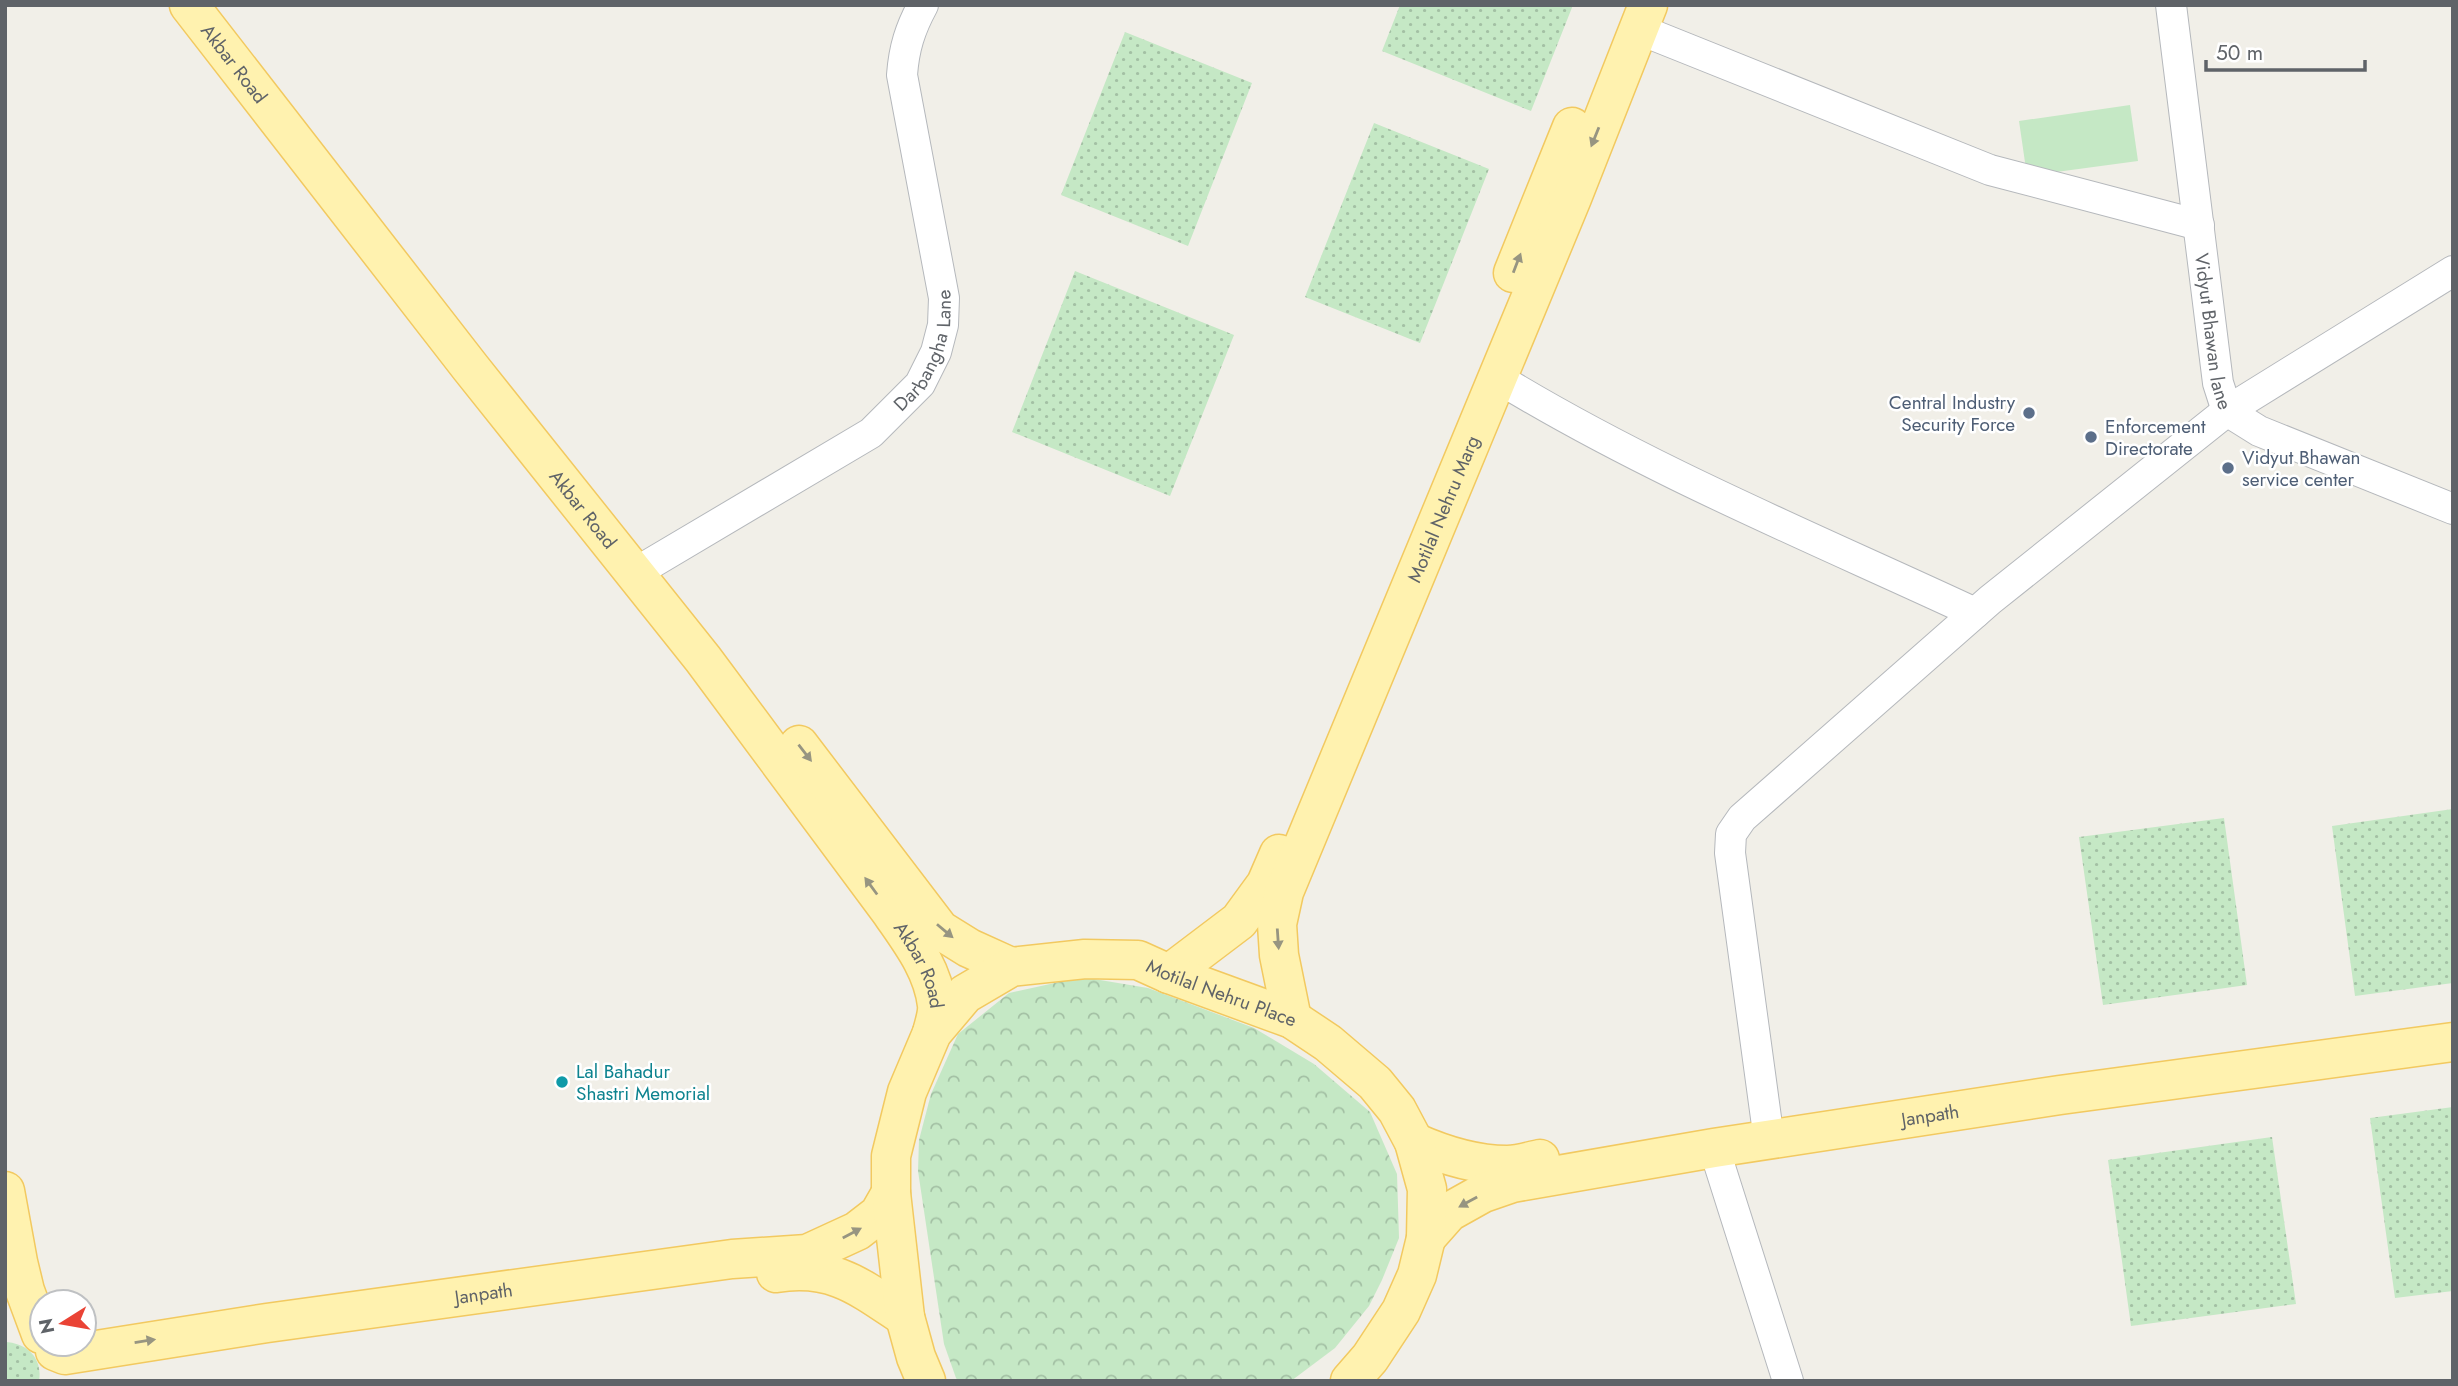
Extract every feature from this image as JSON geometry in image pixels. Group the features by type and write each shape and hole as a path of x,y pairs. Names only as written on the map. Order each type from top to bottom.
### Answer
{"main road":[{"name":"Akbar Road","path":"189,5 470,367 703,659 890,911 915,947 932,981 937,1008 932,1033"},
{"name":"Akbar Road","path":"218,5 650,564 785,726 940,930 969,948 1011,967"},
{"name":"Motilal Nehru Marg","path":"1292,1018 1279,955 1277,924 1284,892 1572,198 1636,13"},
{"name":"Motilal Nehru Marg","path":"1169,974 1239,921 1266,884 1391,584 1547,186 1636,13"},
{"name":"Motilal Nehru Place","path":"926,1381 905,1317 891,1193 891,1156 907,1092 932,1033 965,994 1011,967 1085,959 1138,960 1169,974 1292,1018 1328,1043 1375,1083 1397,1110 1414,1142 1427,1189 1426,1238 1417,1275 1401,1311 1370,1358 1350,1381"},
{"name":"Janpath","path":"1414,1142 1441,1154 1509,1165 2453,1026"},
{"name":"Janpath","path":"1426,1238 1448,1212 1483,1193 1512,1183 1714,1148 1767,1128 2060,1096 2453,1042"},
{"path":"5,1191 18,1262 28,1298"},
{"name":"Janpath","path":"98,1350 254,1325 732,1259 807,1254 857,1231 879,1214 891,1193"},
{"name":"Janpath","path":"64,1358 100,1373 808,1270 852,1282 905,1317"},
{"path":"5,1322 19,1323 28,1331"}],"street":[{"name":"Darbangha Lane","path":"650,564 871,433 920,384 936,352 943,325 944,298 902,75 904,48 923,5"},
{"name":"Vidyut Bhawan lane","path":"2171,5 2218,383 2227,411 2259,431 2453,509"},
{"path":"1636,13 1990,170 2199,225"},
{"path":"1767,1128 1730,853 1731,834 1741,818 1975,613 2227,411 2453,271"},
{"path":"1496,377 1553,412 1638,457 1975,613"},
{"path":"1714,1148 1788,1381"}],"green space":[{"path":"1400,5 1573,5 1531,111 1382,51"},
{"path":"1125,32 1252,83 1188,246 1061,195"},
{"path":"2130,105 2138,161 2027,176 2019,121"},
{"path":"1374,123 1489,169 1420,343 1305,297"},
{"path":"1075,271 1234,335 1170,496 1012,432"},
{"path":"2453,809 2453,983 2355,996 2332,826"},
{"path":"2224,818 2247,985 2103,1005 2079,837"},
{"path":"1082,977 1148,988 1254,1028 1314,1064 1370,1112 1397,1174 1399,1238 1369,1306 1335,1348 1291,1381 958,1381 956,1378 944,1344 918,1171 919,1140 931,1094 958,1034 1009,993"},
{"path":"2453,1107 2453,1291 2395,1298 2370,1118"},
{"path":"2272,1137 2296,1304 2131,1326 2108,1160"},
{"path":"5,1342 20,1345 28,1350 28,1358 36,1359 39,1381 5,1381"}],"place":[{"name":"Central Industry Security Force","path":"2029,413"},
{"name":"Enforcement Directorate","path":"2091,437"},
{"name":"Vidyut Bhawan service center","path":"2228,468"},
{"name":"Lal Bahadur Shastri Memorial","path":"562,1082"}]}
